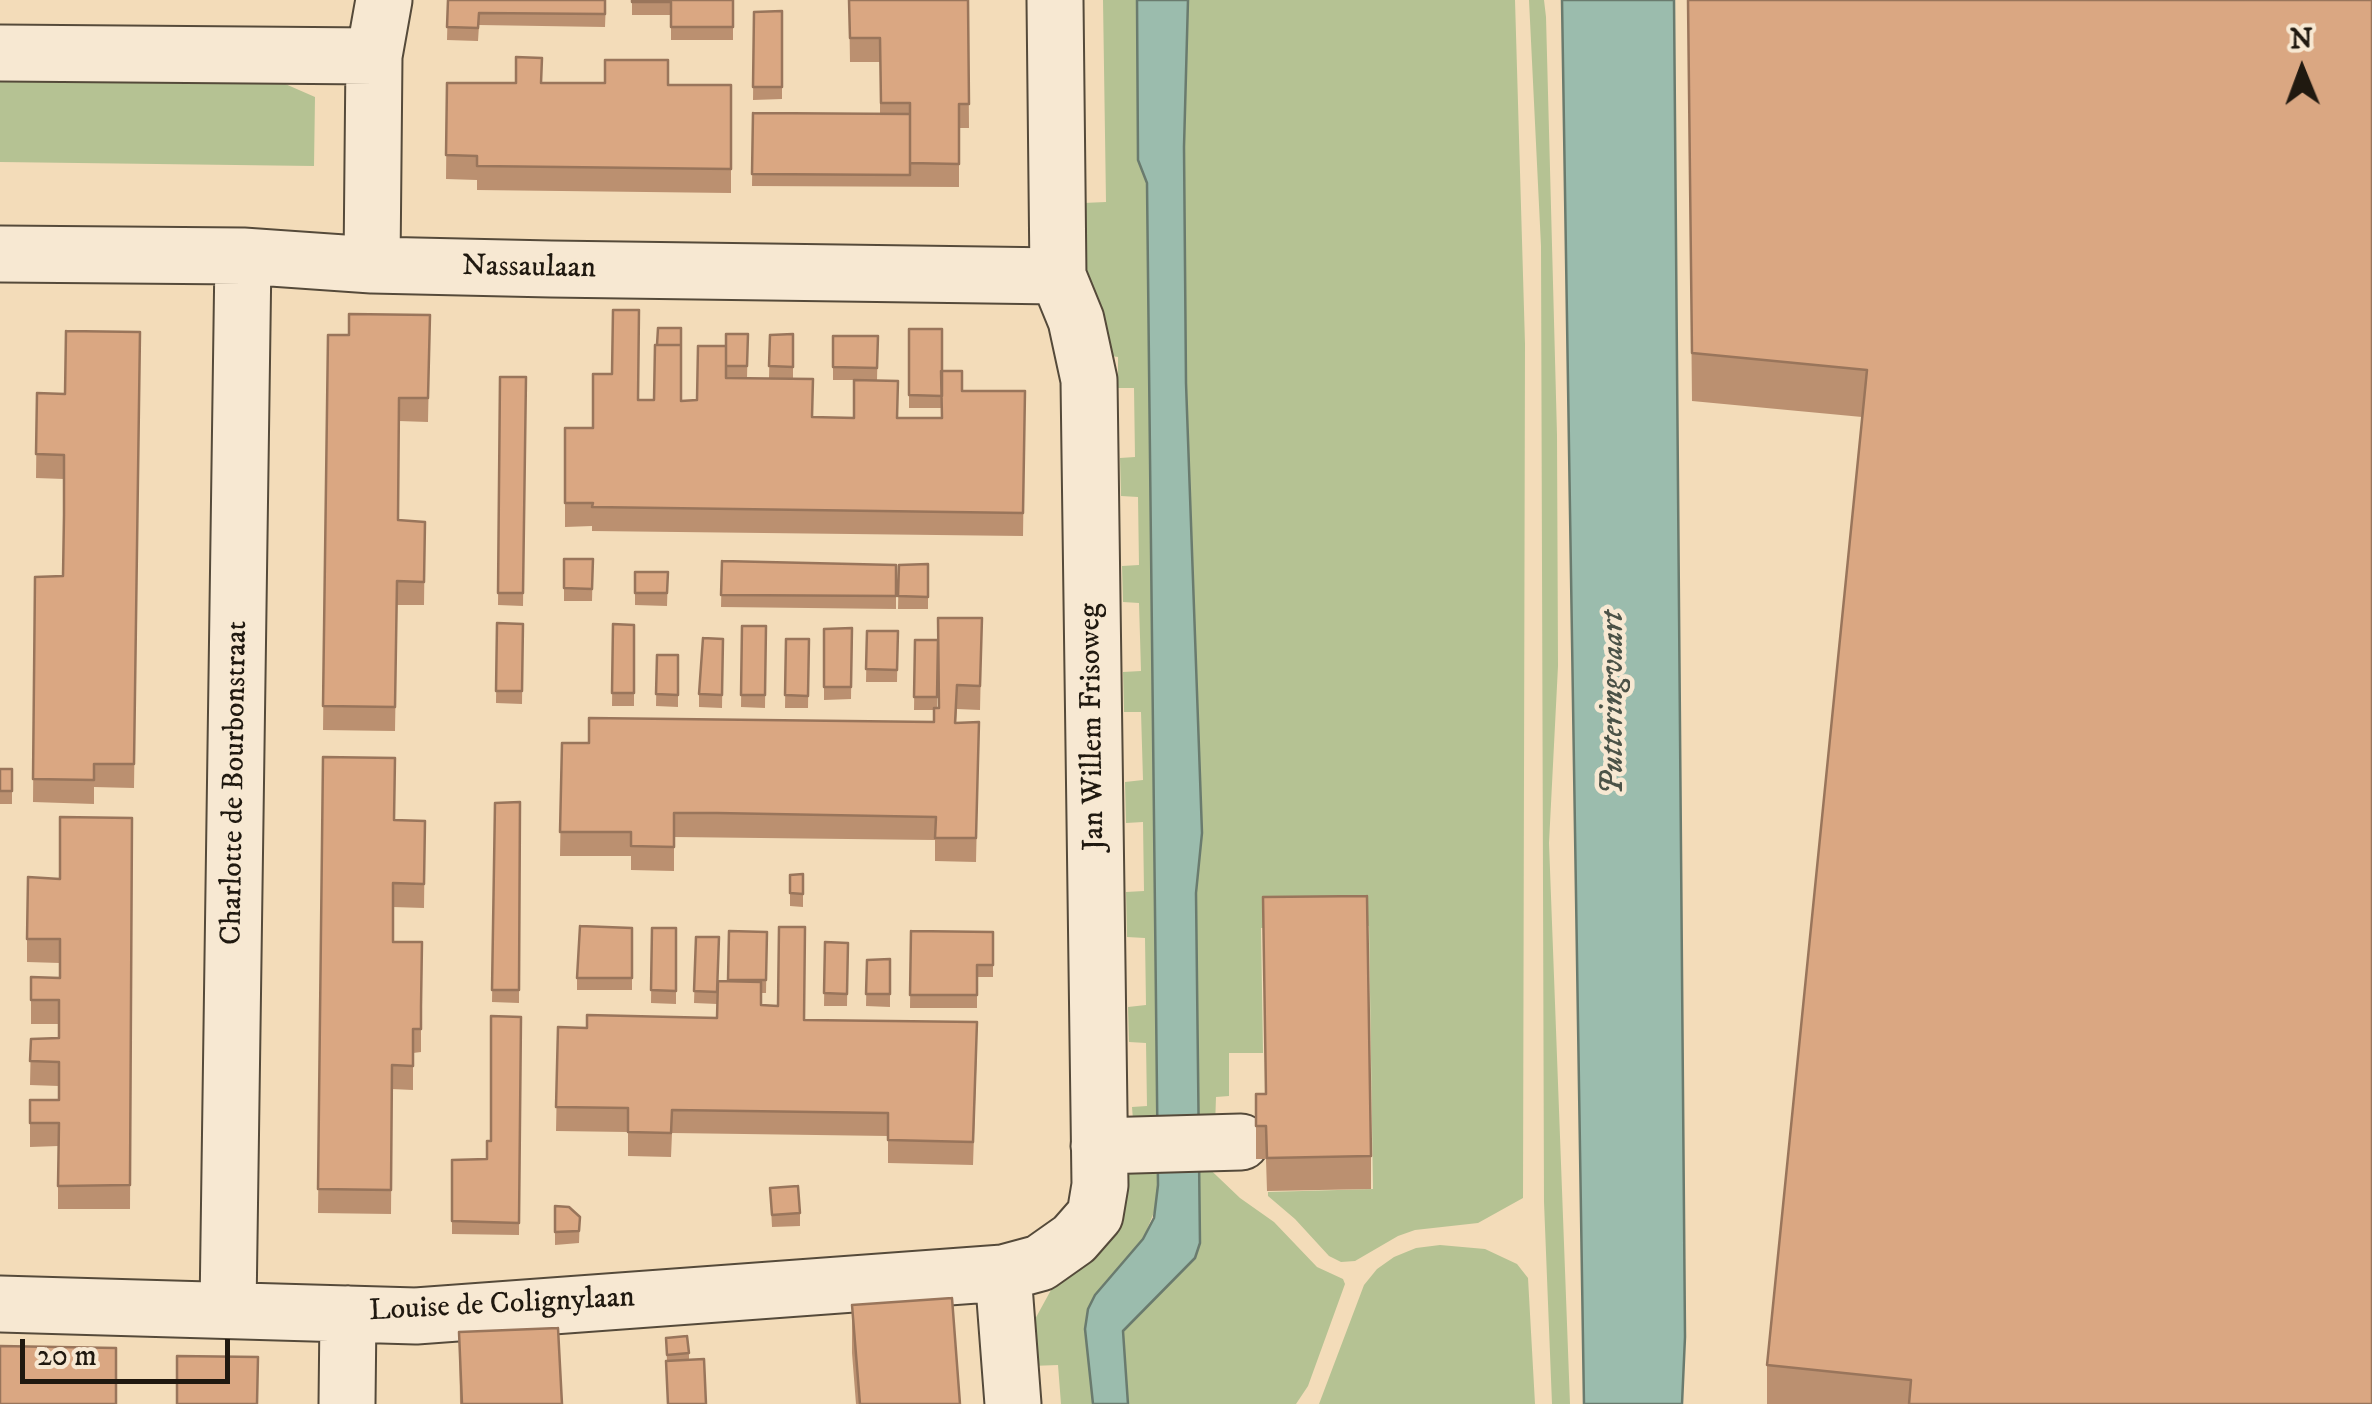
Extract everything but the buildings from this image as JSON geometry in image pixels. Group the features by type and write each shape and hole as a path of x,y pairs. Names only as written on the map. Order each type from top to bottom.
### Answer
{"street":[{"path":"372,265 374,56 384,0"},
{"name":"Jan Willem Frisoweg","path":"1003,1274 1040,1264 1074,1240 1096,1214 1100,1185 1119,1145 1089,380 1076,320 1058,276 1054,0"},
{"path":"0,52 374,56"},
{"name":"Nassaulaan","path":"0,254 243,256 372,265 1058,276"},
{"name":"Charlotte de Bourbonstraat","path":"228,1309 243,256"},
{"path":"1119,1145 1223,1142"},
{"path":"1003,1274 1013,1404"},
{"name":"Louise de Colignylaan","path":"0,1304 416,1316 1003,1274"},
{"path":"347,1404 348,1314"}],"green space":[{"path":"1103,0 1137,0 1138,160 1147,183 1158,1131 1133,1120 1132,1107 1147,1106 1146,1043 1129,1042 1128,1007 1146,1005 1145,938 1127,937 1126,892 1144,891 1143,822 1126,823 1125,782 1143,780 1141,712 1124,712 1123,672 1141,671 1139,603 1123,602 1122,566 1139,565 1138,497 1121,496 1120,458 1135,457 1134,388 1118,388 1118,357 1111,356 1107,331 1084,263 1083,203 1106,202"},
{"path":"1188,0 1515,0 1525,344 1523,1198 1478,1223 1415,1230 1398,1236 1355,1261 1341,1262 1329,1256 1268,1192 1373,1189 1369,926 1261,928 1263,1053 1229,1053 1229,1096 1216,1097 1215,1127 1198,1128 1196,893 1202,833 1186,383 1184,147"},
{"path":"1529,0 1544,0 1546,17 1557,435 1558,666 1549,843 1570,1404 1552,1404 1544,1202 1541,246"},
{"path":"0,79 283,83 315,97 314,166 0,162"},
{"path":"1197,1157 1240,1198 1274,1222 1317,1267 1343,1279 1345,1284 1308,1386 1296,1404 1128,1404 1123,1331 1200,1243"},
{"path":"1121,1159 1158,1159 1157,1205 1143,1239 1095,1295 1088,1309 1085,1329 1093,1404 1061,1404 1058,1365 1031,1366 1034,1321 1061,1279"},
{"path":"1440,1245 1485,1249 1517,1264 1528,1278 1535,1404 1319,1404 1364,1285 1394,1257 1416,1248"}],"water":[{"path":"1137,0 1188,0 1184,147 1186,383 1202,833 1196,893 1200,1243 1195,1258 1123,1331 1128,1404 1093,1404 1085,1329 1088,1309 1095,1295 1143,1239 1154,1218 1158,1185 1147,183 1138,160"},
{"name":"Putteringvaart","path":"1562,0 1674,0 1685,1337 1682,1404 1584,1404"}]}
